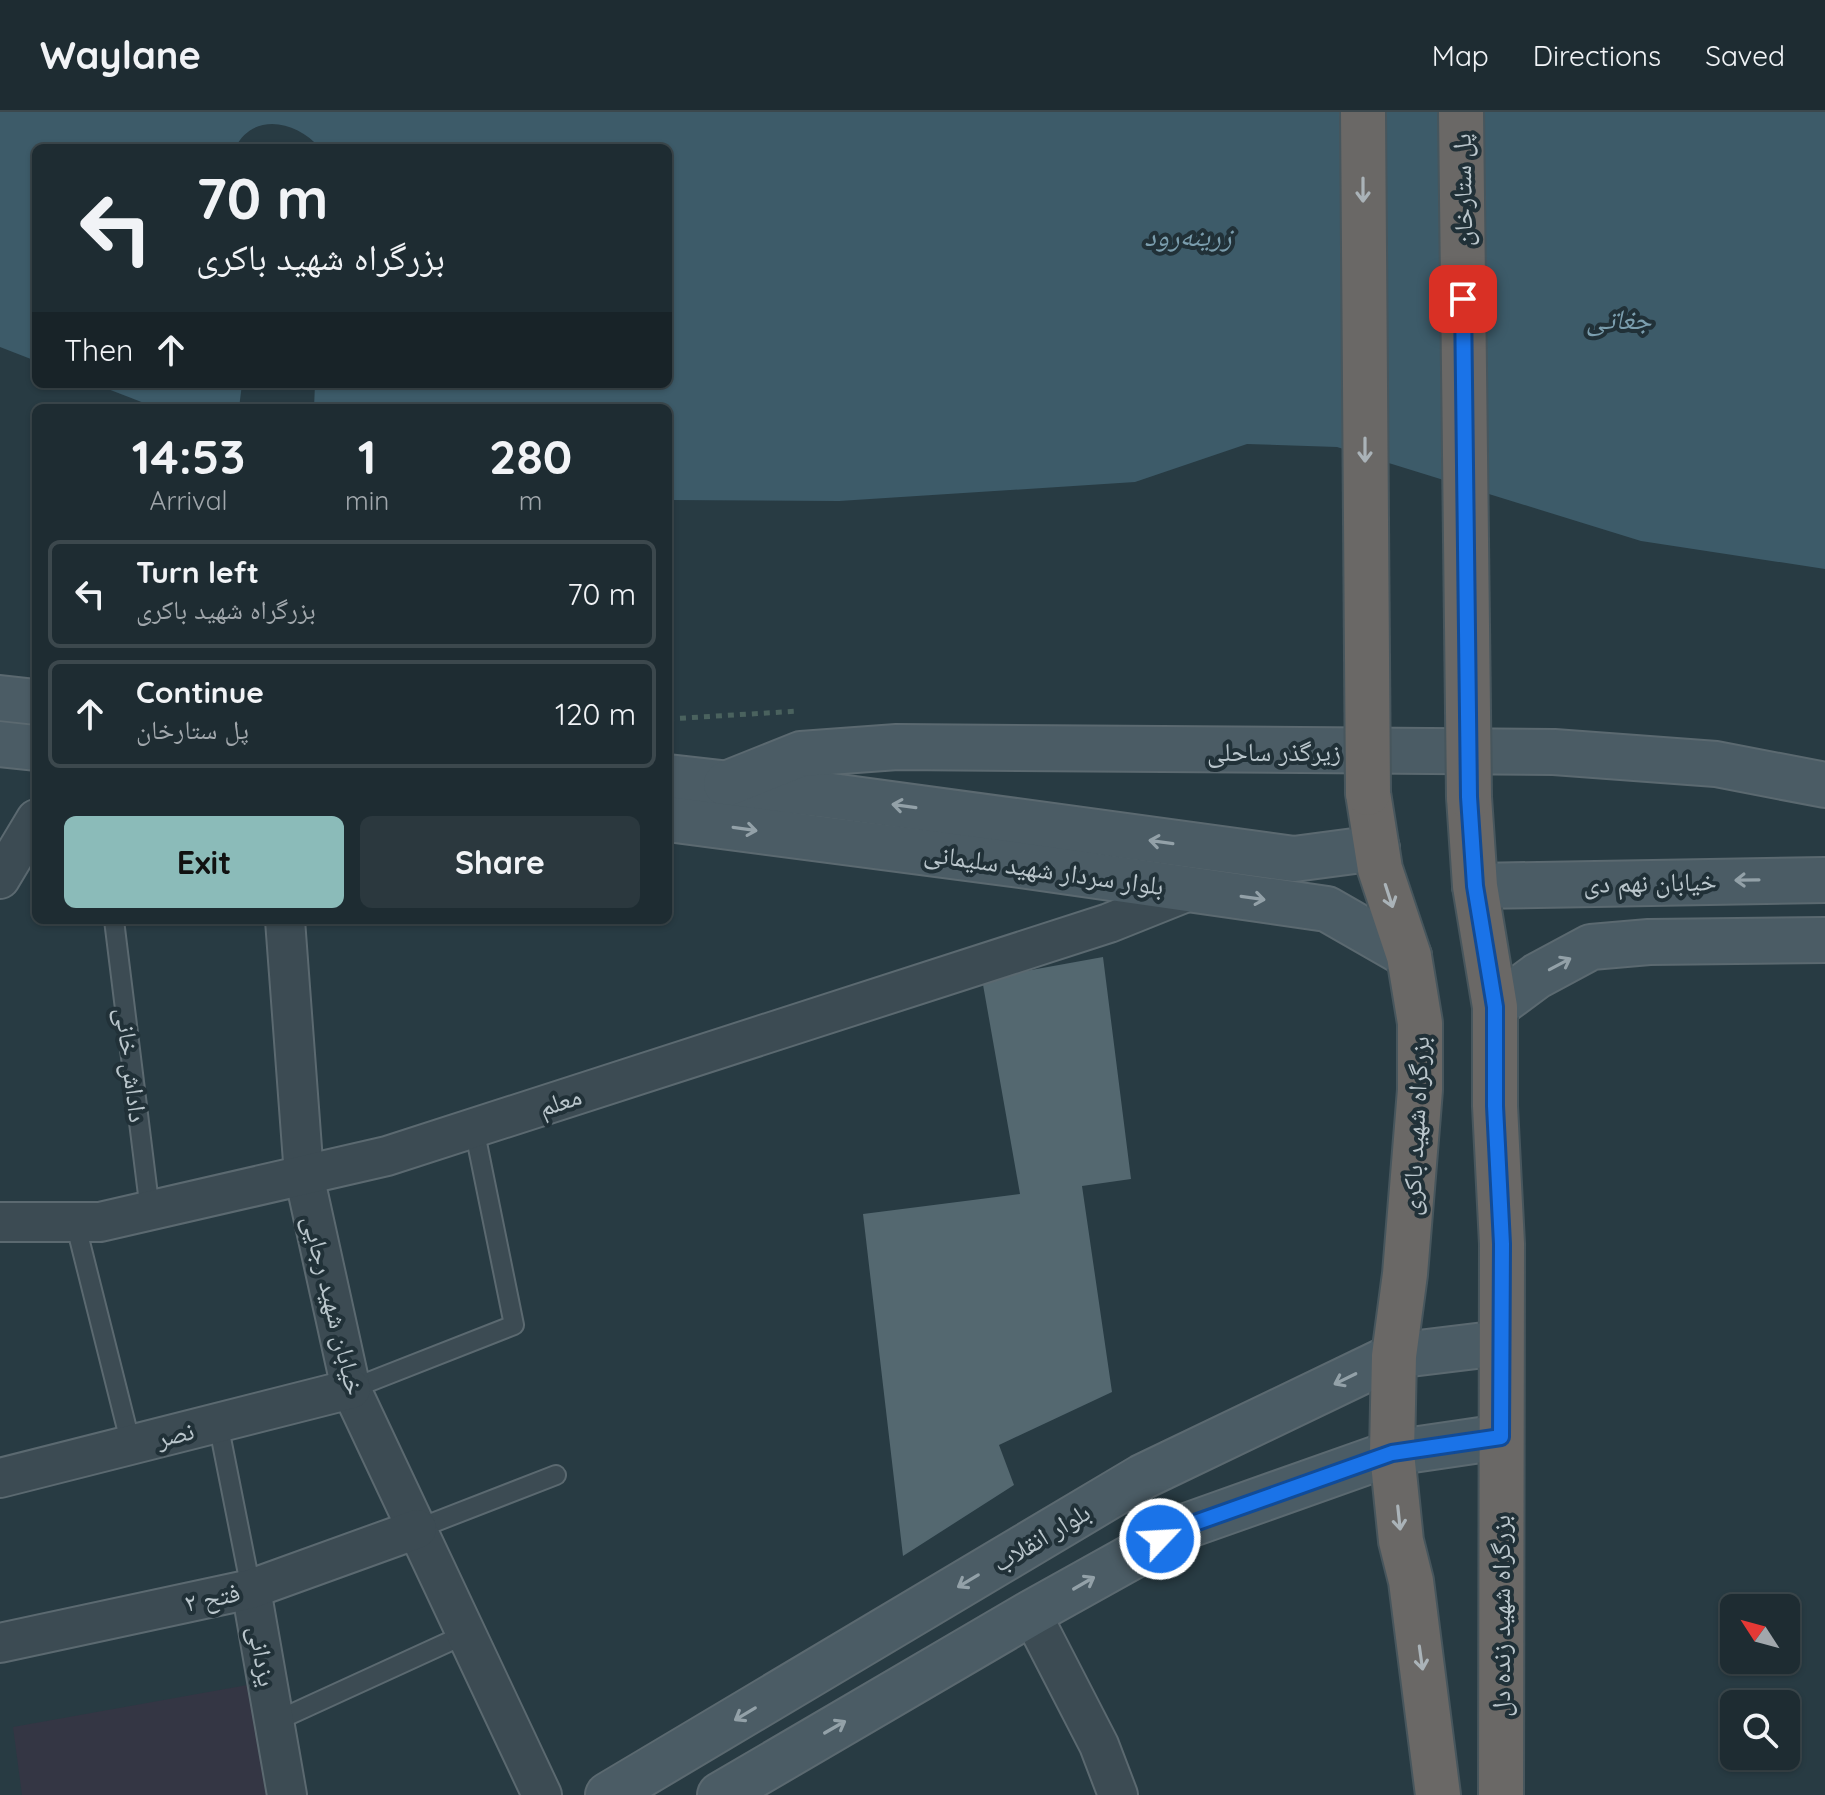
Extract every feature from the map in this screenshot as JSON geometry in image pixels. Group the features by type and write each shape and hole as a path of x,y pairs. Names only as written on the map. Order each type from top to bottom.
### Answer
{"highway":[{"name":"بزرگراه شهید باکری","path":"1363,112 1368,793 1380,869 1409,956 1420,1023 1420,1076 1405,1274 1394,1356 1392,1453"},
{"name":"پل ستارخان","path":"1461,112 1469,797 1475,886"},
{"path":"1475,886 1495,1007 1495,1106 1502,1244 1501,1437"},
{"name":"بزرگراه شهید زنده دل","path":"1501,1437 1501,1795"},
{"path":"1392,1453 1401,1541 1411,1581 1438,1795"}],"main road":[{"path":"0,698 32,702"},
{"path":"0,744 32,748"},
{"name":"زیرگذر ساحلی","path":"726,784 801,754 897,747 1554,752 1716,764 1825,785"},
{"name":"بلوار سردار شهید سلیمانی","path":"672,777 726,784 1064,850 1194,889 1327,909 1409,956"},
{"name":"بلوار سردار شهید سلیمانی","path":"672,819 1064,850 1294,859 1377,848"},
{"name":"خیابان نهم دی","path":"1475,886 1825,880"},
{"path":"1495,1007 1537,976 1591,947 1649,942 1825,940"},
{"name":"بلوار انقلاب","path":"608,1795 1142,1477 1394,1356 1501,1343"},
{"path":"720,1795 1031,1613 1189,1525 1392,1453 1501,1437"},
{"path":"1142,1477 1160,1539"}],"street":[{"path":"0,879 32,826"},
{"name":"معلم","path":"0,1222 100,1222 387,1156 1109,923 1194,889"},
{"name":"خیابان شهید رجایی","path":"285,924 304,1175 351,1389 542,1795"},
{"name":"نصر","path":"0,1478 351,1389"},
{"name":"فتح ۲","path":"0,1643 251,1589 417,1529"},
{"name":"یزدانی","path":"251,1589 287,1795"},
{"path":"1031,1613 1099,1745 1118,1795"}],"lane":[{"name":"داداش خانی","path":"114,924 150,1211"},
{"path":"351,1389 514,1325 474,1128"},
{"path":"75,1222 131,1445"},
{"name":"یزدانی","path":"218,1423 251,1589"},
{"path":"417,1529 556,1475"},
{"path":"274,1722 466,1634"}],"path":[{"path":"672,719 800,711"}],"shaded area":[{"path":"253,1684 272,1795 22,1795 13,1727"}],"water":[{"name":"جغاتی","path":"0,112 1825,112 1825,569 1641,541 1337,447 1247,444 1135,482 839,501 672,500 672,404 314,404 315,388 672,388 672,144 316,144 299,131 275,124 252,129 238,144 32,144 32,359 0,347"},
{"path":"105,388 242,388 240,404 147,404"}],"building":[{"path":"1103,957 1131,1179 1082,1186 1112,1392 999,1445 1014,1485 903,1556 863,1214 1020,1194 982,979"}],"route":[{"path":"1160,1539 1189,1525 1392,1453 1501,1437 1502,1244 1495,1106 1495,1007 1475,886 1469,797 1463,299"}],"water label":[{"name":"زرینه‌رود","path":"1188,235"}]}
